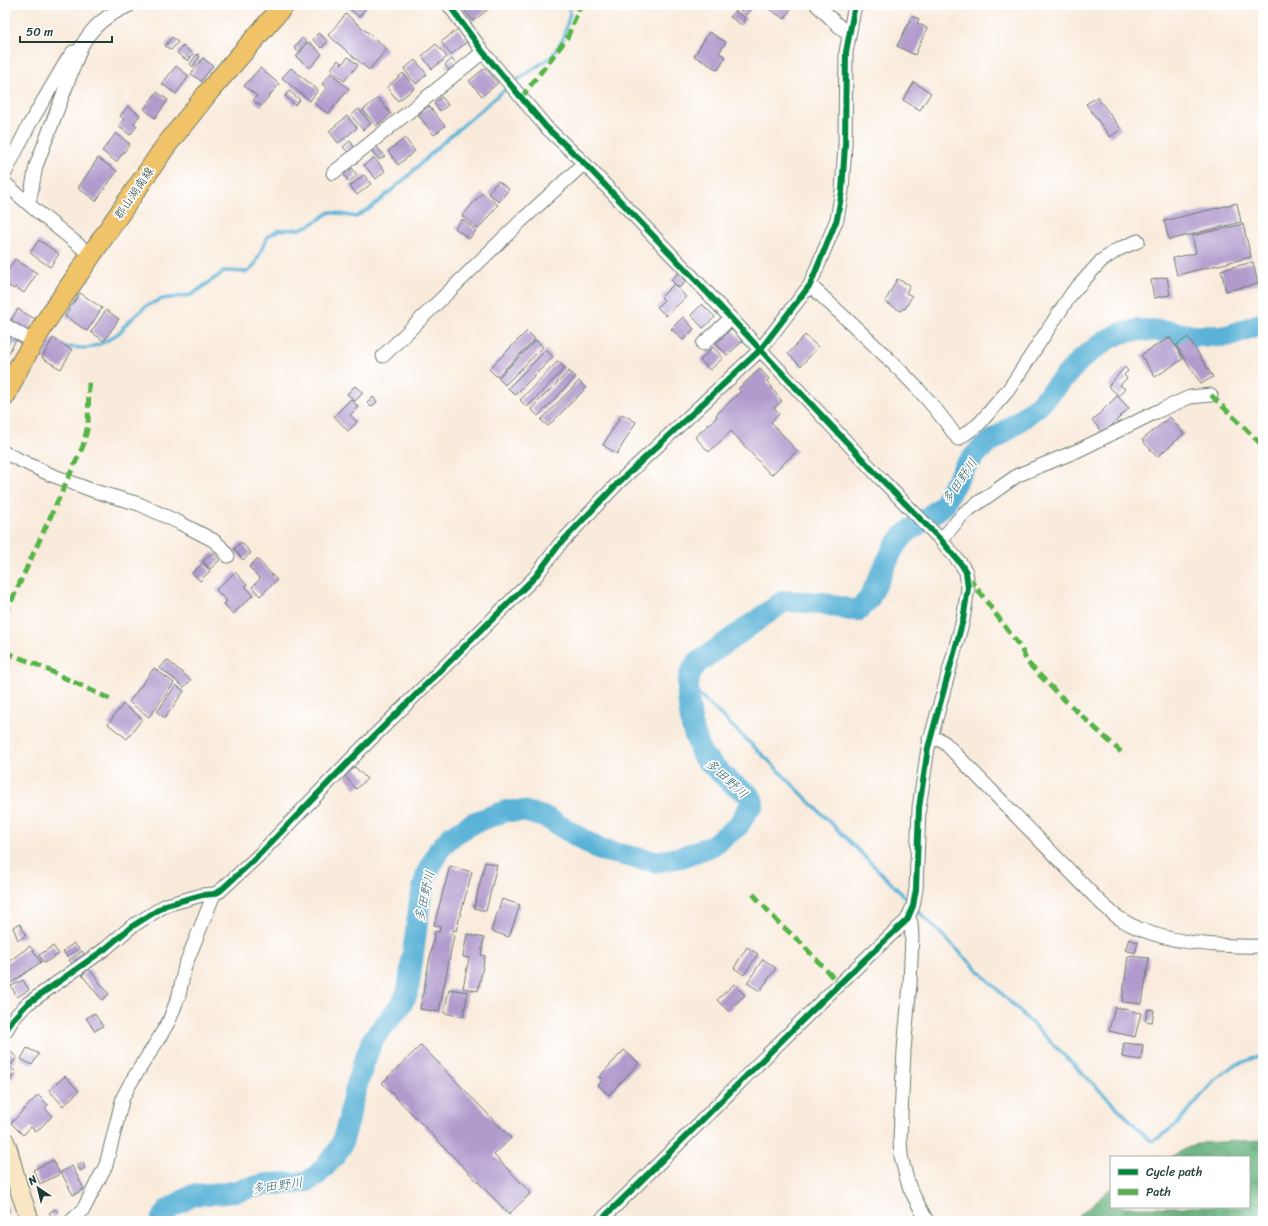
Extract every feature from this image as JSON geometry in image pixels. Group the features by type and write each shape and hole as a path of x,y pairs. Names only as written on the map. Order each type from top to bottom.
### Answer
{"main road":[{"name":"郡山湖南線","path":"5,396 19,367 46,321 165,148 210,90 284,5"}],"street":[{"path":"29,204 36,166 81,47 92,29 108,16 130,5"},
{"path":"817,5 849,35"},
{"path":"5,1032 13,1018 27,1004 105,949 131,927 166,905 202,895 214,894 220,891 257,857 360,750 535,577 559,545 618,483 760,350 810,285 836,219 842,191 845,145 846,52 856,5"},
{"path":"452,6 483,52 546,127 583,162 881,479 941,540 966,572 968,588 963,620 929,740 919,808 916,889 913,906 907,920 774,1048 649,1174 600,1221"},
{"path":"5,173 29,125 67,60 76,49 81,47"},
{"path":"333,173 483,52"},
{"path":"383,356 520,222 579,168 583,162"},
{"path":"5,182 29,204 91,255"},
{"path":"810,285 913,384 938,411 958,439 979,424 1009,389 1072,293 1101,261 1119,249 1138,241"},
{"path":"703,344 731,318"},
{"path":"5,325 33,342"},
{"path":"941,540 964,513 1018,475 1079,450 1190,397 1212,395"},
{"path":"5,453 55,476 94,491 139,504 213,540 228,556"},
{"path":"929,740 940,740 945,743 1102,904 1116,916 1137,927 1183,941 1263,946"},
{"path":"70,1221 83,1210 106,1164 123,1097 169,1021 179,995 185,966 214,894"},
{"path":"908,918 911,924 912,936 910,984 904,1050 900,1139 901,1156 910,1190 928,1221"},
{"path":"5,1141 30,1221"}],"green space":[{"path":"1263,1140 1263,1221 1073,1221 1110,1189 1110,1208 1250,1208 1250,1156 1172,1156 1197,1143"}],"building":[{"path":"345,5 368,5 359,17"},
{"path":"468,5 488,5 490,8 473,21 463,9"},
{"path":"734,5 754,5 746,15"},
{"path":"762,5 793,5 785,19"},
{"path":"735,11 746,18 742,25 730,17"},
{"path":"346,14 387,49 369,70 328,35"},
{"path":"912,16 919,19 917,23 927,28 915,55 897,46"},
{"path":"458,29 468,41 451,55 441,42"},
{"path":"709,32 726,42 719,53 726,57 718,70 694,56"},
{"path":"318,33 328,41 322,48 313,40"},
{"path":"172,37 178,42 171,50 165,46"},
{"path":"302,38 307,42 299,52 294,48"},
{"path":"309,42 322,54 310,68 296,57"},
{"path":"436,44 447,57 432,69 422,56"},
{"path":"183,46 193,54 188,61 177,53"},
{"path":"197,54 200,57 193,67 190,64"},
{"path":"348,57 358,65 344,81 331,69 338,60 342,64"},
{"path":"203,58 213,66 201,81 191,74"},
{"path":"452,59 457,65 450,71 445,65"},
{"path":"415,60 427,74 416,84 404,69"},
{"path":"176,66 189,76 176,94 162,84"},
{"path":"260,68 279,84 261,106 253,100 257,96 244,86"},
{"path":"291,68 318,90 310,101 282,78"},
{"path":"485,68 498,83 482,96 469,81"},
{"path":"331,73 349,89 328,114 314,103 327,88 322,84"},
{"path":"403,73 415,88 398,101 387,87"},
{"path":"914,82 931,93 920,110 903,100"},
{"path":"289,91 300,100 295,105 285,96"},
{"path":"157,92 168,100 155,118 144,109"},
{"path":"442,97 448,105 440,111 434,103"},
{"path":"1097,97 1121,129 1110,137 1086,104"},
{"path":"378,98 391,114 376,126 363,110"},
{"path":"128,106 140,115 134,123 137,126 130,135 118,126 124,119 120,116"},
{"path":"429,106 445,126 434,135 418,115"},
{"path":"359,109 371,124 363,130 351,115"},
{"path":"347,116 357,128 338,143 329,131"},
{"path":"116,133 130,144 116,162 102,151"},
{"path":"405,138 415,151 398,165 388,151"},
{"path":"350,141 355,148 349,153 343,147"},
{"path":"377,147 385,156 379,160 372,151"},
{"path":"98,158 117,171 96,201 78,188"},
{"path":"374,158 385,171 376,179 364,165"},
{"path":"352,168 357,175 349,182 344,175"},
{"path":"364,175 371,184 357,195 350,186"},
{"path":"498,181 509,189 499,202 488,193"},
{"path":"482,193 498,205 478,229 462,216"},
{"path":"1237,203 1241,222 1169,240 1164,221"},
{"path":"463,219 476,231 469,239 455,228"},
{"path":"1243,224 1251,257 1177,275 1173,258 1196,253 1192,236"},
{"path":"39,240 59,254 50,267 30,253"},
{"path":"15,259 37,273 24,293 15,287 14,289 5,284 5,274"},
{"path":"1253,262 1258,284 1226,291 1221,270"},
{"path":"679,272 686,281 679,288 671,280"},
{"path":"1167,277 1170,295 1154,298 1151,280"},
{"path":"897,279 910,285 906,293 912,296 905,309 903,308 901,311 885,302"},
{"path":"674,284 686,297 666,316 657,307 664,300 661,297"},
{"path":"80,293 102,308 87,331 65,316"},
{"path":"702,304 715,317 703,328 691,315"},
{"path":"18,309 35,319 26,335 8,325"},
{"path":"106,310 119,319 104,341 91,332"},
{"path":"683,317 694,329 683,340 671,329"},
{"path":"731,329 743,341 727,355 716,344"},
{"path":"527,331 535,339 497,377 489,369"},
{"path":"5,333 16,340 7,356 5,355"},
{"path":"805,335 818,347 801,366 788,354"},
{"path":"1170,337 1183,359 1155,377 1141,355"},
{"path":"1188,337 1213,377 1201,384 1176,345"},
{"path":"53,338 72,350 61,369 42,358"},
{"path":"536,340 543,347 505,385 498,378"},
{"path":"713,347 723,358 710,370 700,360"},
{"path":"546,350 553,357 515,395 508,388"},
{"path":"558,361 565,368 527,407 520,400"},
{"path":"1125,367 1128,371 1124,375 1127,378 1120,385 1125,389 1119,396 1108,386"},
{"path":"760,369 769,379 767,381 782,401 774,408 779,414 771,422 797,451 771,475 731,431 709,452 695,437 717,417 716,415 741,391 738,389"},
{"path":"569,371 576,377 538,416 531,409"},
{"path":"579,381 586,388 548,426 541,420"},
{"path":"355,386 363,393 355,401 347,394"},
{"path":"1117,396 1129,408 1104,433 1092,421"},
{"path":"373,397 377,402 371,407 367,403"},
{"path":"351,399 358,407 350,415 357,422 348,431 334,416"},
{"path":"622,414 636,422 617,454 603,445"},
{"path":"1170,417 1184,434 1157,457 1142,440"},
{"path":"241,542 251,553 243,560 234,549"},
{"path":"213,552 220,560 210,569 203,561"},
{"path":"257,559 277,580 260,596 252,587 260,579 249,567"},
{"path":"203,563 210,571 200,581 192,573"},
{"path":"235,572 247,585 245,586 253,595 233,614 224,604 227,601 216,590"},
{"path":"167,660 191,680 184,687 160,668"},
{"path":"154,668 174,683 149,717 129,702"},
{"path":"176,685 184,691 165,718 157,712"},
{"path":"123,704 142,719 127,739 108,724"},
{"path":"355,767 367,779 356,789 345,776"},
{"path":"485,862 497,865 486,911 474,908"},
{"path":"450,866 472,872 456,931 453,930 451,934 454,935 439,1012 420,1009 435,931 439,932 440,927 434,925"},
{"path":"502,899 520,905 509,937 491,931"},
{"path":"20,924 26,936 18,940 13,927"},
{"path":"467,934 484,938 481,955 485,956 478,991 463,988 469,958 463,957"},
{"path":"1129,939 1138,942 1135,953 1125,950"},
{"path":"74,943 79,949 67,957 63,951"},
{"path":"30,946 41,962 11,983 5,973 5,964"},
{"path":"53,946 59,954 44,963 39,955"},
{"path":"747,947 758,954 744,975 734,968"},
{"path":"82,951 88,959 75,968 69,960"},
{"path":"1128,956 1149,958 1142,1004 1122,1002"},
{"path":"763,959 776,968 760,991 747,983"},
{"path":"89,969 109,994 102,1000 82,975"},
{"path":"23,980 29,990 17,997 11,986"},
{"path":"734,984 745,995 728,1011 717,1000"},
{"path":"449,989 468,992 463,1017 444,1013"},
{"path":"1115,1007 1141,1013 1135,1037 1109,1031"},
{"path":"1148,1009 1154,1010 1152,1022 1145,1021"},
{"path":"94,1013 103,1026 95,1031 86,1018"},
{"path":"1124,1043 1143,1045 1141,1060 1122,1057"},
{"path":"421,1045 511,1138 494,1155 531,1193 509,1214 382,1083"},
{"path":"27,1048 39,1054 32,1065 21,1059"},
{"path":"8,1050 17,1057 11,1065 5,1060 5,1053"},
{"path":"624,1050 639,1063 609,1095 598,1085 603,1080 599,1077"},
{"path":"5,1064 16,1072 5,1087"},
{"path":"65,1076 79,1091 63,1106 49,1090"},
{"path":"38,1095 48,1105 45,1108 52,1116 36,1132 31,1127 23,1135 11,1123"},
{"path":"53,1160 60,1174 40,1184 33,1170"},
{"path":"83,1162 85,1168 80,1171 77,1165"},
{"path":"72,1166 84,1189 73,1195 61,1172"},
{"path":"5,1199 9,1212 5,1213"},
{"path":"55,1209 58,1213 53,1218 49,1213"}],"waterway":[{"path":"63,347 88,348 105,342 123,330 123,327 146,306 162,299 191,295 225,271 248,272 255,264 268,236 279,230 300,229 312,224 330,212 356,217 372,207 407,177 440,145 509,86 552,56 563,39 570,13 569,5"},
{"name":"多田野川","path":"161,1221 169,1209 193,1195 226,1193 268,1184 308,1181 316,1176 334,1157 341,1146 349,1119 351,1105 363,1065 373,1039 401,1005 408,991 420,901 427,873 439,850 453,835 475,822 506,811 523,811 547,818 600,850 656,862 682,857 713,845 738,826 753,804 752,799 747,793 731,783 702,755 692,727 688,698 690,674 696,664 784,601 822,603 850,610 859,610 869,599 893,549 904,535 944,505 948,495 965,466 980,450 1039,405 1081,359 1105,341 1121,333 1138,330 1168,331 1194,336 1227,336 1263,323"},
{"path":"5,345 23,342"},
{"path":"39,344 53,345"},
{"path":"688,684 770,762 911,903"},
{"path":"915,908 1150,1140 1154,1141 1177,1124 1214,1081 1234,1065 1263,1056"}],"marked path":[{"path":"521,98 567,38 581,5"},
{"path":"5,615 83,446 88,425 89,382"},
{"path":"1211,395 1263,446"},
{"path":"967,579 975,586 1021,648 1027,662 1056,692 1121,752"},
{"path":"5,652 33,663 114,701"},
{"path":"753,894 777,921 801,943 840,985"}],"cycle path":[{"path":"449,5 483,52 546,127 583,162 881,479 941,540 966,572 968,588 963,620 928,748 919,808 916,889 913,906 907,920 790,1032 600,1221"},
{"path":"5,1032 13,1019 27,1004 105,949 131,927 166,905 202,895 214,894 220,891 257,857 360,750 535,577 559,545 618,483 760,350 810,285 837,219 842,191 845,145 846,52 856,5"}]}
